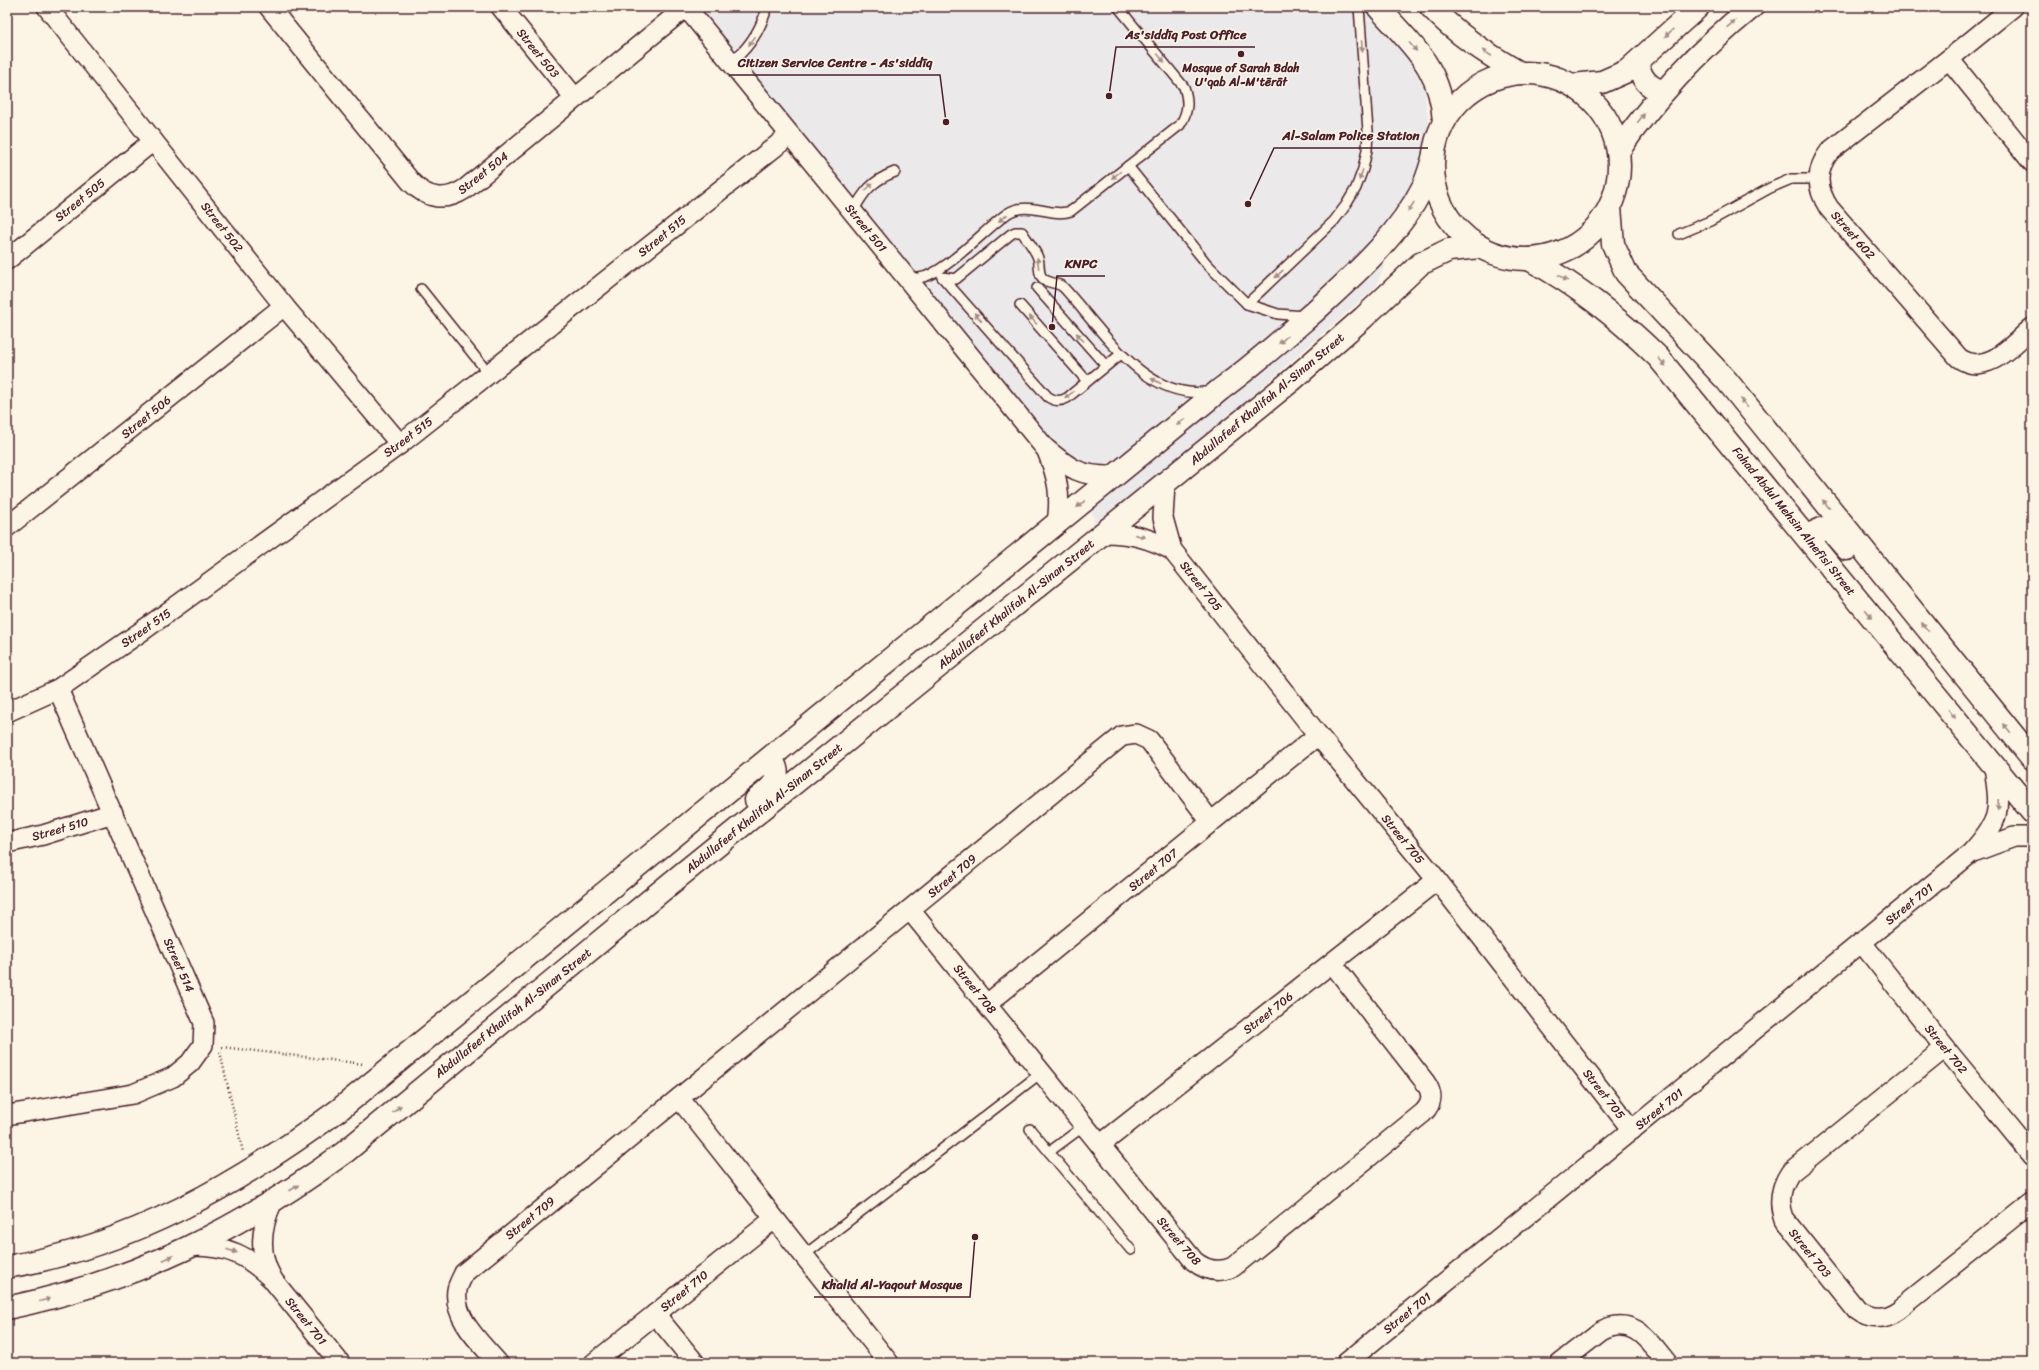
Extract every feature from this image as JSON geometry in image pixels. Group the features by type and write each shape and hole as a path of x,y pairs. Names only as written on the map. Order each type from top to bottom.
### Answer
{"street":[{"name":"Street 502","path":"47,7 284,306 400,444"},
{"name":"Street 504","path":"269,7 411,182 426,195 447,198 461,192 686,7"},
{"name":"Street 503","path":"501,7 575,98"},
{"name":"Street 501","path":"686,7 1045,448 1066,466 1083,473 1099,476 1115,476"},
{"path":"1378,7 1426,62 1435,77 1441,94 1444,122"},
{"path":"1431,7 1444,21 1475,46 1520,73"},
{"path":"1573,85 1602,82 1616,77 1638,62 1698,7"},
{"path":"1618,150 1663,91 1700,52 1752,7"},
{"path":"1818,179 1824,159 1830,151 1949,59 2013,7"},
{"path":"1949,59 2032,162"},
{"path":"1638,62 1639,70 1646,82 1657,90 1663,91"},
{"path":"7,1267 56,1256 128,1233 198,1201 248,1172 323,1122 392,1068 1221,389 1264,358 1367,262 1398,227 1423,186 1433,159 1436,140 1444,122 1454,107 1468,93 1484,83 1502,76 1520,73 1539,73 1556,77 1573,85 1598,106 1607,119 1618,150 1618,180 1610,207 1601,221 1577,244 1562,251 1529,259 1497,254 1481,247 1458,229 1444,210 1436,188 1433,159"},
{"name":"Street 515","path":"7,712 58,689 142,631 400,444 790,134"},
{"name":"Street 505","path":"7,260 153,141"},
{"name":"Street 602","path":"1818,179 1819,190 1830,208 1959,358 1973,365 1988,363 2032,328"},
{"path":"1610,207 1613,244 1626,273 1727,381 2032,758"},
{"name":"Abdullafeef Khalifah Al-Sinan Street","path":"7,1308 49,1299 114,1279 193,1246 272,1203 345,1152 671,883 1165,484 1327,350 1420,264 1449,250 1481,247"},
{"name":"Fahad Abdul Mehsin Alnefisi Street","path":"1529,259 1589,295 1658,357 2032,812"},
{"name":"Street 506","path":"7,527 284,306"},
{"name":"Street 501","path":"1045,448 1054,469 1059,487 1060,506 1057,524"},
{"name":"Street 705","path":"1165,484 1163,518 1172,550 1318,735 1436,880 1632,1130"},
{"path":"1813,545 1812,540 1815,532 1824,528 1829,530 1854,556 1880,572"},
{"name":"Street 705","path":"1104,533 1122,533 1140,536 1157,542 1172,550"},
{"name":"Street 514","path":"7,1115 133,1094 173,1077 190,1063 203,1045 204,1023 58,689"},
{"name":"Street 709","path":"498,1363 465,1324 457,1307 457,1289 464,1273 910,910 1116,740 1129,734 1143,736 1149,740 1211,822"},
{"name":"Street 707","path":"987,1004 1318,735"},
{"path":"789,743 796,760 810,771"},
{"path":"671,883 700,845 773,785 777,775 771,758"},
{"name":"Street 701","path":"1346,1363 1971,853 1988,835 1997,815 1999,800 1994,766"},
{"name":"Street 510","path":"7,843 42,835 113,813"},
{"name":"Street 701","path":"1971,853 2014,837 2032,837"},
{"name":"Street 706","path":"1100,1145 1436,880"},
{"name":"Street 708","path":"910,910 1194,1261 1206,1269 1220,1271 1227,1270 1239,1262 1423,1113 1430,1104 1431,1092 1425,1082 1332,963"},
{"name":"Street 702","path":"1862,943 1945,1048 2032,1154"},
{"name":"Street 703","path":"1945,1048 1790,1173 1785,1181 1780,1200 1784,1219 1856,1310 1863,1315 1879,1318 1892,1314 1898,1310 2032,1203"},
{"path":"679,1098 889,1363"},
{"name":"Street 701","path":"272,1203 264,1224 263,1247 267,1270 272,1279"},
{"name":"Street 710","path":"594,1363 774,1219"},
{"name":"Street 701","path":"193,1246 216,1247 238,1253 251,1260 272,1279 340,1363"},
{"path":"655,1314 694,1363"},
{"path":"1560,1363 1601,1331 1608,1327 1622,1325 1637,1330 1643,1334 1667,1363"}],"lane":[{"path":"905,276 918,278 943,267 1009,213 1027,208 1058,214 1071,211 1180,124 1188,108 1188,97 1178,79 1118,7"},
{"path":"1247,304 1334,221 1356,188 1367,150 1368,131 1359,7"},
{"path":"731,62 742,54 752,42 760,29 765,14"},
{"path":"1128,166 1207,264 1247,304 1278,314 1310,316"},
{"path":"853,212 866,190 874,182 895,172"},
{"path":"1679,234 1710,221 1791,178 1818,179"},
{"path":"929,274 956,279 1011,234 1015,232 1022,232 1038,257 1041,276 1046,281 1063,287 1121,354 1144,374 1168,387 1194,392 1221,389"},
{"path":"942,277 1048,397 1057,401 1062,400 1121,354"},
{"path":"1037,288 1106,366"},
{"path":"421,289 489,374"},
{"path":"1020,305 1087,381"},
{"path":"803,1256 1041,1073"},
{"path":"1049,1152 1084,1126"},
{"path":"1030,1129 1131,1250"}],"path":[{"path":"248,1172 218,1046 392,1068"}],"shaded area":[{"path":"687,7 1371,7 1405,52 1424,87 1429,127 1418,176 1376,287 1219,425 1095,525 1083,473 1066,466"}],"place":[{"name":"Mosque of Sarah Bdah U'qab Al-M'tērāt","path":"1241,54"},
{"name":"As'siddīq Post Office","path":"1109,96"},
{"name":"Citizen Service Centre - As'siddīq","path":"946,122"},
{"name":"Al-Salam Police Station","path":"1248,204"},
{"name":"KNPC","path":"1052,327"},
{"name":"Khalid Al-Yaqout Mosque","path":"975,1237"}]}
